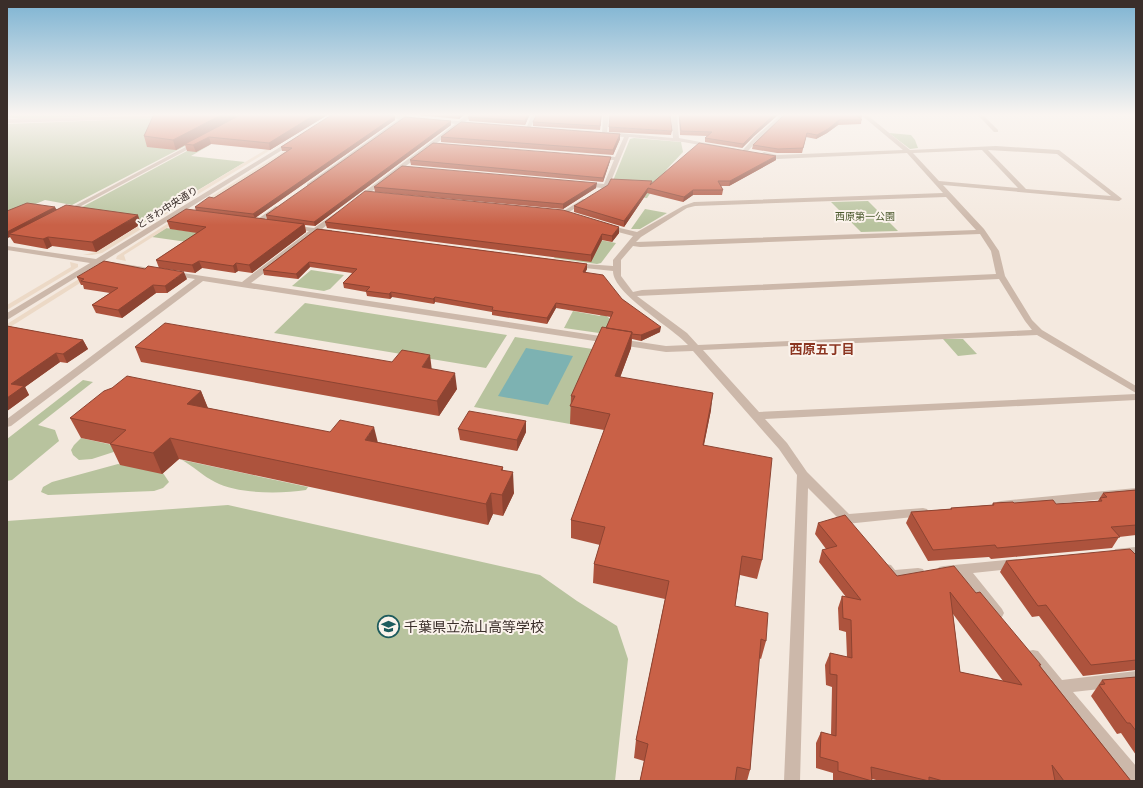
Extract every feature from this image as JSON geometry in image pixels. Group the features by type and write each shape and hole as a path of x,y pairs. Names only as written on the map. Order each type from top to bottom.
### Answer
{"street":[{"path":"56,217 181,151"},
{"name":"ときわ中央通り","path":"7,317 277,151"},
{"path":"301,190 357,151"},
{"path":"352,203 424,151"},
{"path":"598,193 606,186 622,151"},
{"path":"742,151 777,157 932,151"},
{"path":"986,151 1024,191"},
{"path":"937,183 1119,199 1059,152 1036,151"},
{"path":"909,152 981,232 995,251 1001,276 1029,321 1039,332 1136,390"},
{"path":"594,157 618,159"},
{"path":"401,167 409,168"},
{"path":"575,183 606,186"},
{"path":"364,194 372,195"},
{"path":"855,531 846,519 803,475 783,446 684,335 631,295 617,276 617,260 638,235 685,207 694,204 948,195"},
{"path":"564,213 591,197"},
{"path":"272,224 253,222 282,204"},
{"path":"244,284 346,208"},
{"path":"179,212 188,213"},
{"path":"557,213 564,213 572,216"},
{"path":"595,222 638,235"},
{"path":"286,226 337,233"},
{"path":"630,243 640,245 981,232"},
{"path":"7,248 666,349 693,346 1039,332"},
{"path":"566,263 616,269"},
{"path":"631,295 650,291 1001,276"},
{"path":"7,424 203,277"},
{"path":"755,416 1136,397"},
{"path":"792,781 803,475"},
{"path":"987,506 1136,492"},
{"path":"846,519 932,511"},
{"path":"1104,555 1136,552"},
{"path":"878,559 892,576 1025,563"},
{"path":"962,569 1007,625"},
{"path":"1022,643 1136,779"},
{"path":"1058,687 1136,678"}],"green space":[{"path":"7,151 176,151 72,205 45,200 7,216"},
{"path":"187,151 200,151 191,156 245,162 143,223 71,213"},
{"path":"625,151 683,151 667,169 647,198 616,195 610,188"},
{"name":"西原第一公園","path":"868,201 898,231 861,232 831,202"},
{"path":"645,209 667,213 640,229 631,229"},
{"path":"166,228 200,233 194,243 152,237"},
{"path":"584,237 616,243 601,263 597,264 554,258 559,251"},
{"path":"311,270 344,275 330,289 324,291 292,286"},
{"path":"607,302 604,314 634,338 564,328 573,311 600,316"},
{"path":"305,303 507,335 486,368 274,333"},
{"path":"515,337 599,350 570,424 474,407"},
{"path":"943,339 963,339 977,354 958,356"},
{"path":"83,380 93,382 38,425 55,430 59,441 12,480 7,481 7,439"},
{"path":"81,438 126,448 92,459 79,460 73,455 71,450"},
{"path":"182,460 308,487 306,490 284,492 259,492 235,489 215,482"},
{"path":"118,464 163,473 169,482 163,488 154,491 48,495 41,492 43,487 52,482"},
{"path":"228,505 540,575 577,601 617,626 628,659 615,781 7,781 7,521"}],"shaded area":[{"path":"264,151 269,151 102,253 83,255 96,252"},
{"path":"285,151 290,151 197,211 194,209 196,206"},
{"path":"175,219 178,221 124,255 126,261 116,259 117,256"},
{"path":"70,262 78,264 78,267 7,310 7,305 71,267"},
{"path":"90,272 96,273 7,329 7,324"}],"water":[{"path":"526,348 573,356 548,405 498,396"}],"building":[{"path":"288,151 345,151 253,214 195,207 209,197 214,198"},
{"path":"357,151 411,151 314,222 266,215"},
{"path":"422,151 532,151 611,157 603,178 410,160"},
{"path":"690,151 745,151 776,156 730,181 718,181 723,190 693,190 684,197 648,188 624,221 574,206 608,185 611,179 652,181 650,185"},
{"path":"402,166 597,183 563,204 374,187"},
{"path":"365,191 563,210 619,227 612,236 602,234 591,255 325,222"},
{"path":"27,203 55,207 7,232 7,211"},
{"path":"66,205 138,215 92,242 48,237 43,239 9,234"},
{"path":"186,209 304,224 249,265 236,263 233,266 199,261 192,265 156,260 206,227 167,221"},
{"path":"317,229 587,264 583,272 603,275 622,299 661,327 641,335 632,334 632,332 606,328 613,312 556,303 547,318 492,310 493,307 435,297 433,299 391,292 389,294 366,291 370,287 343,283 357,269 309,262 296,274 263,270"},
{"path":"104,261 145,269 148,266 184,272 165,286 153,285 118,310 92,305 118,288 81,281 84,279 77,277"},
{"path":"165,323 392,362 402,350 430,355 422,367 455,373 437,401 135,347"},
{"path":"7,326 83,340 63,354 56,353 11,384 24,386 7,398"},
{"path":"602,327 632,332 615,376 713,393 703,445 772,458 762,560 742,556 735,606 768,613 766,641 761,639 750,770 737,767 735,781 640,781 648,744 636,740 669,581 594,564 605,527 571,520 610,414 570,406 575,396 571,396"},
{"path":"127,376 201,391 187,404 330,432 340,420 374,427 365,440 503,467 501,470 513,472 502,495 491,493 486,504 170,438 153,453 110,444 126,430 70,418 104,391 112,388"},
{"path":"469,411 526,421 517,440 458,429"},
{"path":"1136,490 1136,525 1111,527 1120,537 997,548 995,545 933,550 911,512 994,505 993,503 1053,500 1056,504 1102,501 1100,498 1107,497 1103,493"},
{"path":"845,515 897,576 954,566 976,593 980,592 1041,665 1039,665 1131,781 1064,781 1052,765 1055,781 943,781 929,777 929,781 871,767 872,781 838,771 838,762 820,757 821,732 836,736 837,675 830,674 830,653 852,658 851,620 843,618 842,596 861,600 822,550 837,546 818,523","holes":["950,592 1022,685 960,672"]},
{"path":"1130,549 1136,555 1136,660 1091,665 1046,605 1038,606 1006,561"},
{"path":"1136,677 1136,731 1130,723 1127,723 1099,685 1105,684 1102,680"}],"place":[{"name":"千葉県立流山高等学校","path":"389,627"}],"district":[{"name":"西原五丁目","path":"822,349"}]}
